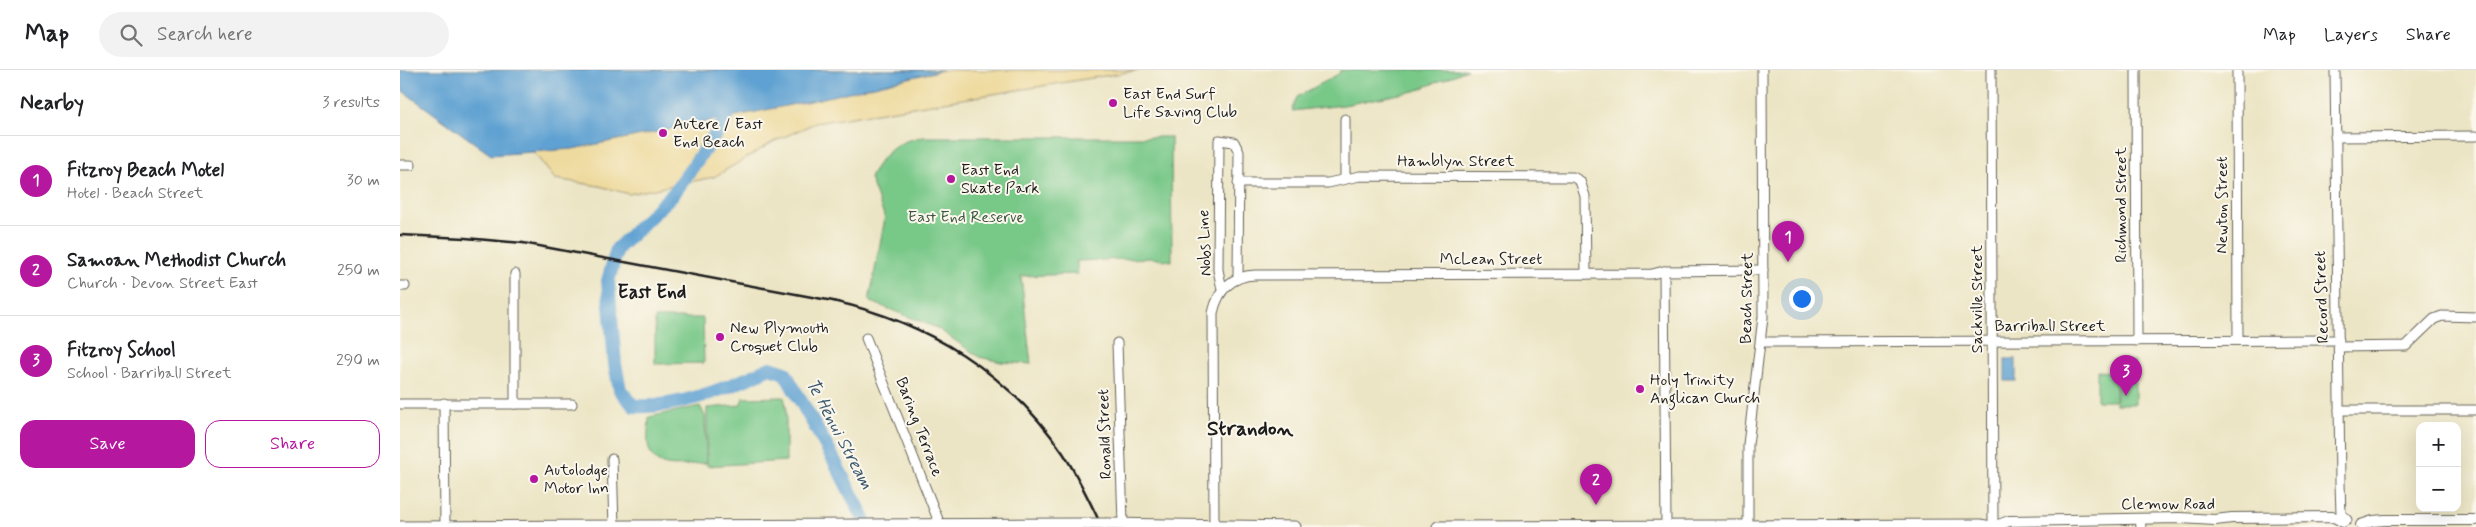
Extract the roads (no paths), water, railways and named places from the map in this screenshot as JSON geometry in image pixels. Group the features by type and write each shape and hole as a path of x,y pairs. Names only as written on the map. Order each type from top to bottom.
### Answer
{"main road":[{"path":"400,527 1005,526 1089,524 1295,527"},
{"path":"1438,527 1980,525 1992,527"}],"street":[{"name":"Beach Street","path":"1748,526 1748,445 1762,342 1762,70"},
{"name":"Sackville Street","path":"1991,70 1992,527"},
{"name":"Richmond Street","path":"2136,70 2137,341"},
{"name":"Newton Street","path":"2237,70 2238,340"},
{"name":"Record Street","path":"2335,70 2336,297 2339,344 2341,514 2343,523"},
{"path":"1345,119 1345,178"},
{"path":"2335,137 2476,136"},
{"name":"Nobs Line","path":"1214,526 1213,320 1215,304 1222,289 1218,270 1219,140 1230,140 1238,146 1238,278"},
{"path":"400,166 411,165"},
{"name":"Hamblyn Street","path":"1238,183 1328,183 1360,176 1573,177 1580,181 1585,196 1586,274"},
{"name":"McLean Street","path":"1222,289 1238,278 1255,275 1652,274 1664,271 1763,270"},
{"path":"1664,271 1666,527"},
{"path":"515,274 515,404"},
{"name":"Barriball Street","path":"1762,342 2238,340 2406,346 2434,319 2442,316 2476,317"},
{"name":"Baring Terrace","path":"866,338 941,526"},
{"name":"Ronald Street","path":"1117,343 1124,524"},
{"path":"444,403 445,526"},
{"path":"400,404 572,404"},
{"path":"2340,410 2476,410"},
{"path":"612,459 614,526"},
{"name":"Clemow Road","path":"1992,527 2009,520 2141,523 2180,518 2216,520 2232,518 2334,517 2343,523 2353,520 2361,526"},
{"path":"2361,526 2373,521 2385,520 2476,520"}],"water":[{"path":"400,70 943,70 815,100 573,149 491,155 400,89"},
{"path":"2005,359 2016,359 2016,381 2005,381"}],"waterway":[{"name":"Te Hēnui Stream","path":"727,118 674,193 617,249 608,281 615,364 620,390 634,406 651,406 704,395 770,368 785,373 834,460 863,517 865,527"}],"railway":[{"path":"400,235 523,243 833,301 868,310 901,322 963,354 1017,398 1041,424 1063,453 1079,480 1102,527"}],"place":[{"name":"East End Surf Life Saving Club","path":"1113,103"},
{"name":"Autere / East End Beach","path":"663,133"},
{"name":"East End Skate Park","path":"951,179"},
{"name":"Fitzroy Beach Motel","path":"1788,262"},
{"name":"New Plymouth Croquet Club","path":"720,337"},
{"name":"Holy Trinity Anglican Church","path":"1640,389"},
{"name":"Fitzroy School","path":"2126,396"},
{"name":"Autolodge Motor Inn","path":"534,479"},
{"name":"Samoan Methodist Church","path":"1596,505"}],"district":[{"name":"East End","path":"652,292"},
{"name":"Strandon","path":"1250,429"}],"park label":[{"name":"East End Reserve","path":"966,217"}]}
